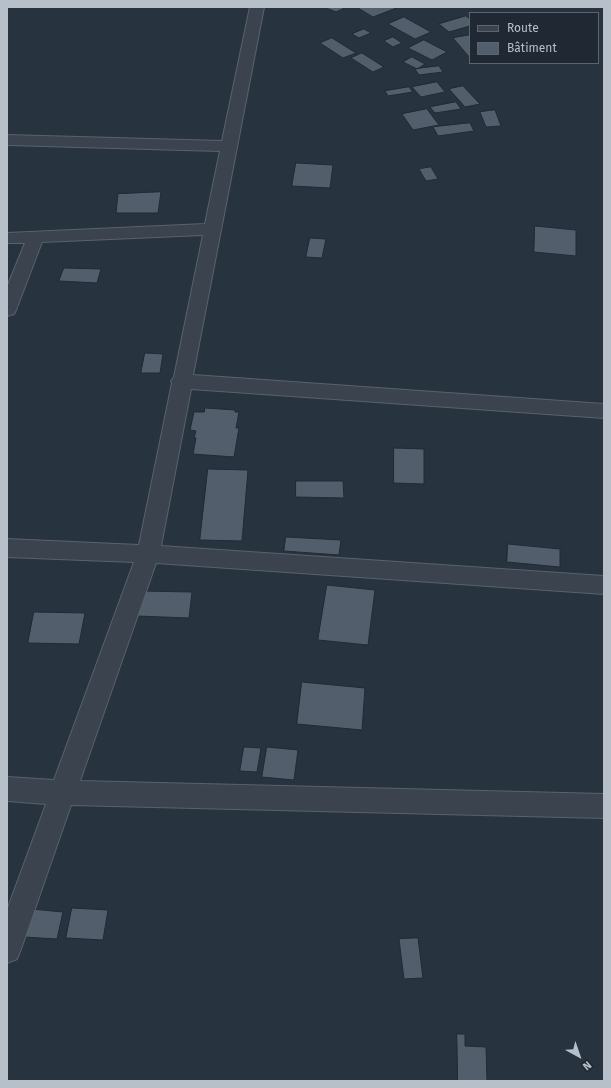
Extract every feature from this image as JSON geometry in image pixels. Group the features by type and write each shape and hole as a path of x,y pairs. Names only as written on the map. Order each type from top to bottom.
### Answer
{"street":[{"path":"7,949 64,793 148,554 181,381 230,146 257,7"},
{"path":"7,140 230,146"},
{"path":"7,238 213,229"},
{"path":"7,310 36,236"},
{"path":"181,381 604,411"},
{"path":"7,548 148,554 604,585"},
{"path":"7,789 64,793 604,806"}],"building":[{"path":"347,7 336,12 326,8"},
{"path":"399,7 373,17 358,8"},
{"path":"466,16 469,18 469,26 449,32 439,24"},
{"path":"404,17 431,32 415,39 388,24"},
{"path":"364,29 371,33 359,38 352,34"},
{"path":"469,35 469,57 453,38"},
{"path":"393,37 402,43 393,47 384,41"},
{"path":"332,38 356,53 343,58 320,43"},
{"path":"424,40 447,52 432,60 408,48"},
{"path":"362,53 384,67 373,72 351,58"},
{"path":"412,57 425,64 417,69 403,62"},
{"path":"439,66 443,72 419,75 415,69"},
{"path":"437,82 445,92 421,97 412,87"},
{"path":"463,86 480,104 465,107 449,89"},
{"path":"409,87 413,92 388,96 385,91"},
{"path":"456,102 461,109 435,113 430,107"},
{"path":"427,109 439,125 413,130 402,114"},
{"path":"495,110 501,126 486,127 480,112"},
{"path":"470,123 474,131 438,136 433,127"},
{"path":"296,163 333,165 330,188 292,186"},
{"path":"431,167 438,179 426,181 419,169"},
{"path":"161,192 158,213 116,213 118,194"},
{"path":"535,226 576,230 576,256 534,252"},
{"path":"310,238 326,239 322,258 306,257"},
{"path":"64,268 101,269 97,283 59,281"},
{"path":"145,353 163,354 160,373 141,373"},
{"path":"205,408 235,410 235,412 239,412 236,428 239,428 234,457 193,454 196,431 190,430 194,412 204,412"},
{"path":"394,448 424,449 424,484 394,483"},
{"path":"208,469 248,470 242,541 200,540"},
{"path":"296,481 343,481 344,498 296,497"},
{"path":"286,537 341,540 339,555 284,551"},
{"path":"508,544 560,549 560,567 507,562"},
{"path":"327,585 375,590 368,645 318,640"},
{"path":"142,591 192,592 189,618 137,616"},
{"path":"34,612 85,613 79,644 28,643"},
{"path":"302,682 365,688 362,730 297,724"},
{"path":"244,747 261,748 257,772 240,771"},
{"path":"267,747 298,750 294,780 262,777"},
{"path":"72,908 108,910 103,940 66,938"},
{"path":"31,909 63,912 57,939 24,937"},
{"path":"418,938 423,978 404,979 399,939"},
{"path":"457,1034 465,1034 465,1046 486,1047 487,1081 458,1081"}]}
